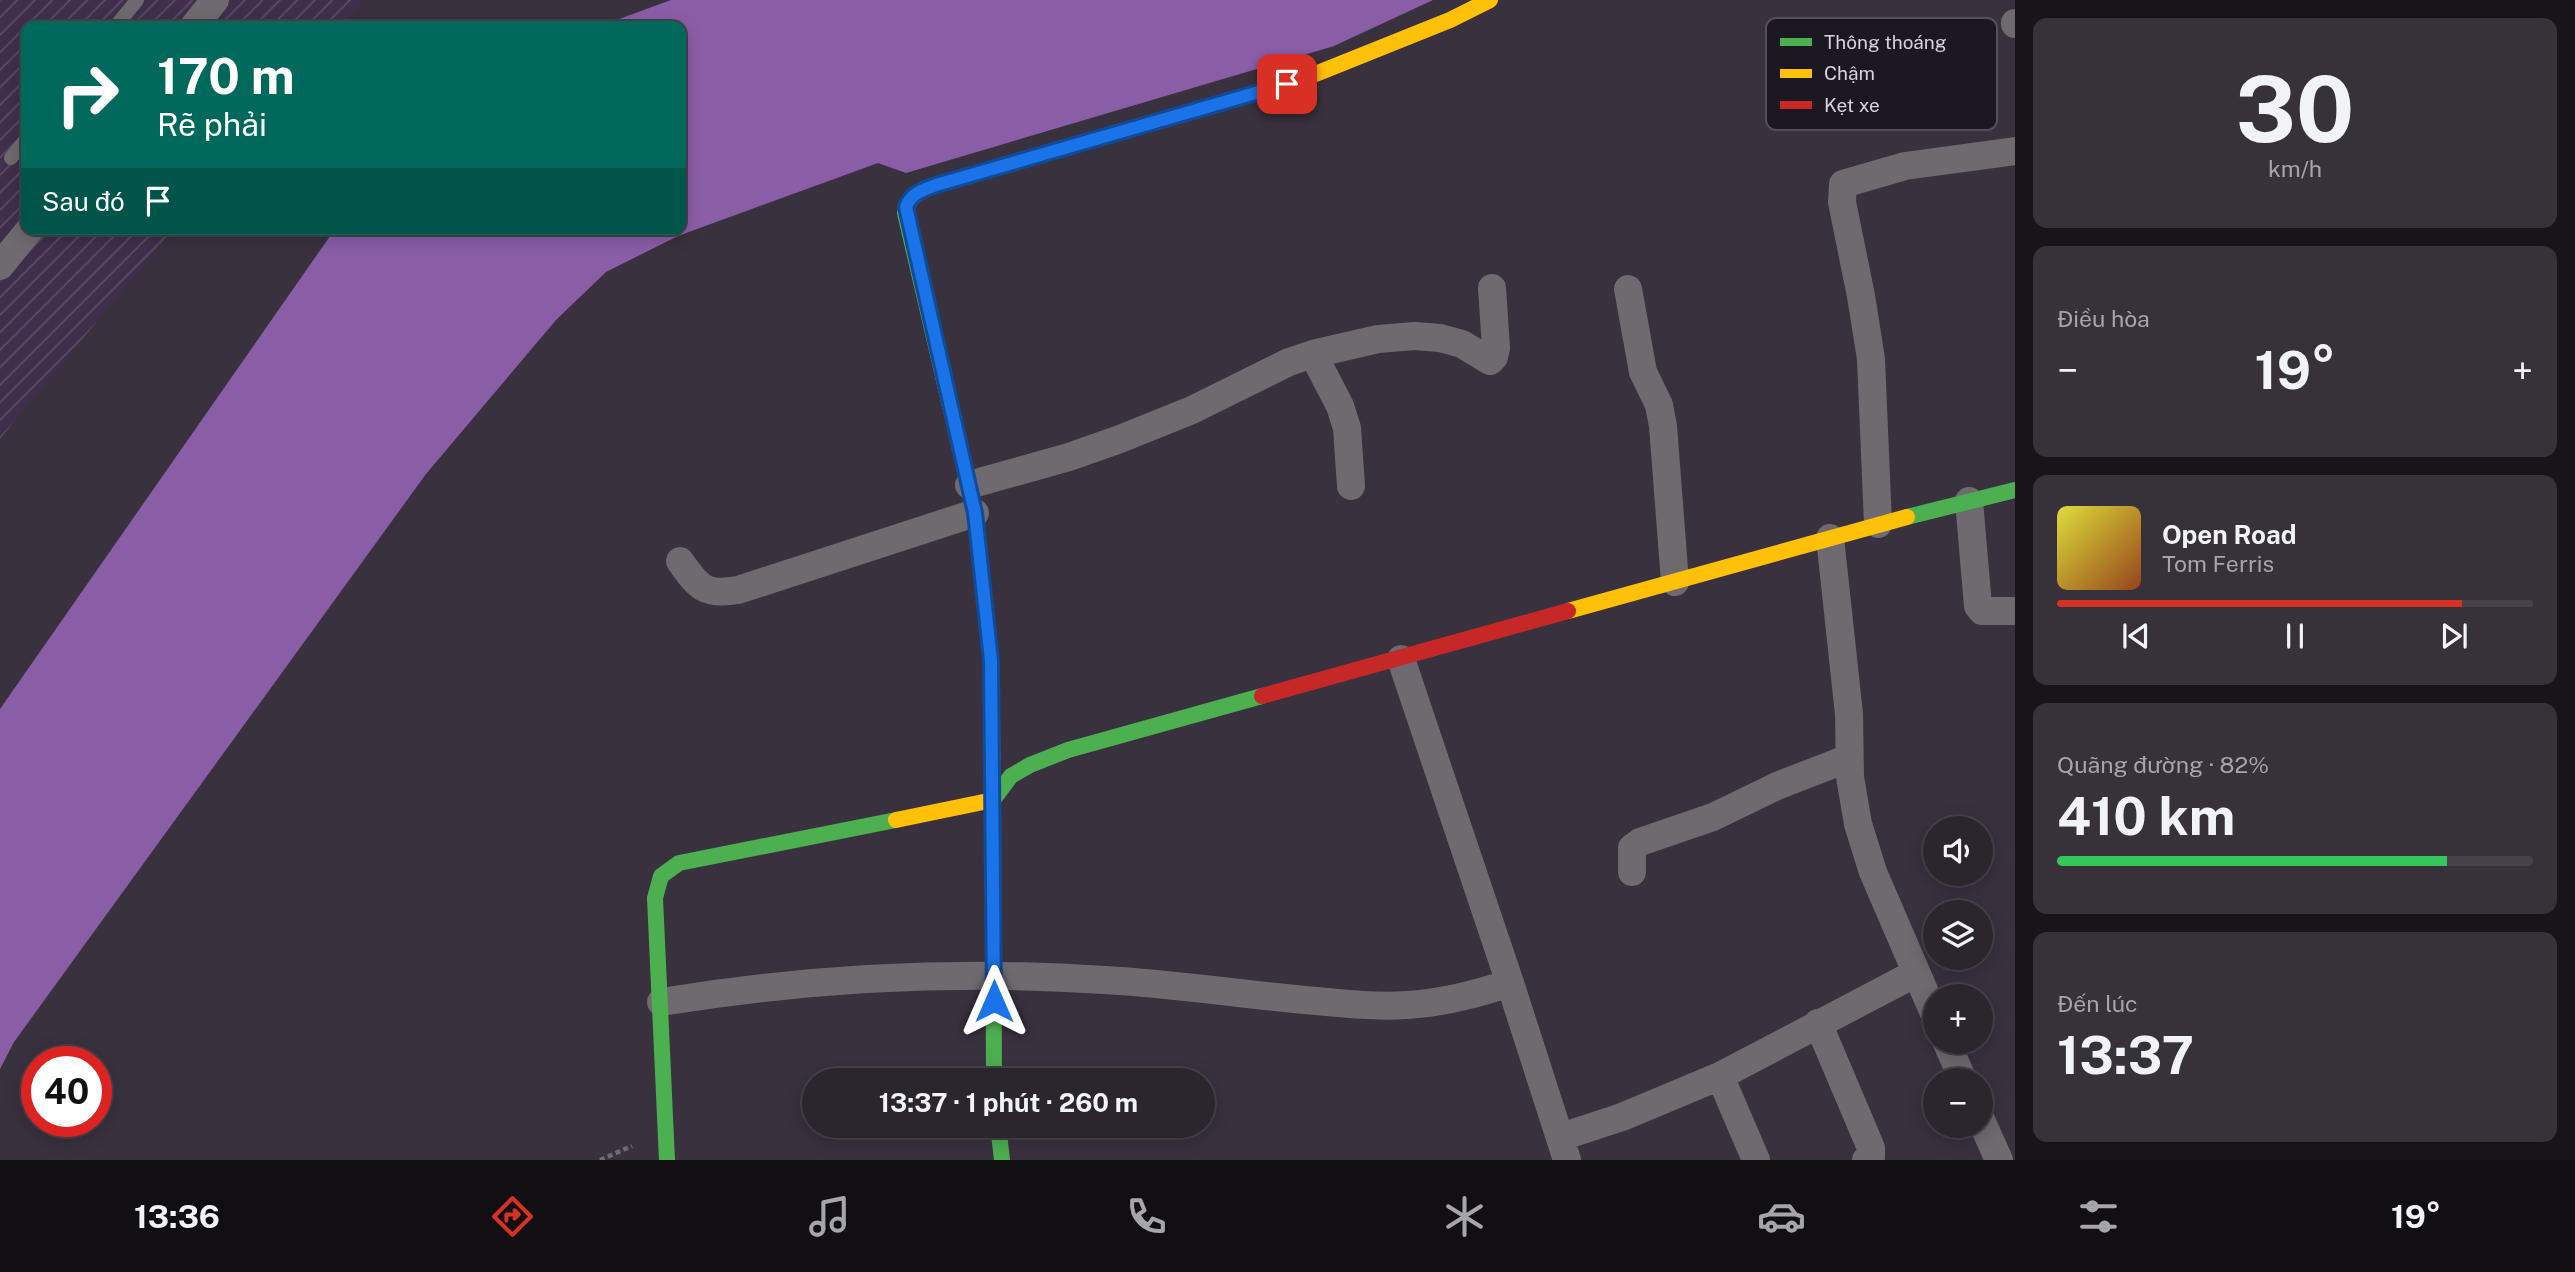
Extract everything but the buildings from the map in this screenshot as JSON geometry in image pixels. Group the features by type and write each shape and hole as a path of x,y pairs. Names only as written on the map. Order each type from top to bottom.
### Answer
{"street":[{"path":"198,21 215,0"},
{"path":"995,1068 991,661 975,513 905,213 908,200 916,193 936,185 1267,91 1339,66 1450,20 1490,0"},
{"path":"1878,524 1871,359 1842,202 1843,184 1905,166 2015,151"},
{"path":"0,266 25,235"},
{"path":"969,485 1069,457 1120,439 1192,410 1289,362 1313,354 1378,339 1415,336 1440,338 1462,345 1490,361 1496,348 1492,288"},
{"path":"1629,289 1643,372 1659,405 1663,426 1675,582"},
{"path":"1313,354 1340,405 1347,428 1351,486"},
{"path":"667,1160 655,898 658,876 679,863 993,800 1011,776 1030,765 1068,750 1878,524 2015,490"},
{"path":"1969,501 1978,606 1982,611 2015,611"},
{"path":"680,561 708,592 721,593 738,590 975,513"},
{"path":"1830,538 1849,714 1852,797 1873,872 1923,988"},
{"path":"1401,659 1564,1149 1633,1113 1720,1076 1916,973"},
{"path":"1632,872 1632,848 1640,842 1713,817 1777,786 1849,758"},
{"path":"661,1002 787,984 994,975 1109,980 1363,1005 1407,1005 1443,1001 1510,983"},
{"path":"1818,1023 1871,1148 1871,1157 1867,1160"},
{"path":"1720,1076 1756,1160"},
{"path":"999,1138 1002,1160"},
{"path":"1989,1138 1999,1160"}],"lane":[{"path":"120,21 137,0"},
{"path":"11,158 21,145"}],"shaded area":[{"path":"0,0 363,0 345,21 21,21 21,235 168,235 0,439"},
{"path":"671,0 1433,0 1334,46 906,173 878,163 686,233 686,21 614,21"},
{"path":"331,235 681,235 606,272 556,320 426,474 14,1042 0,1069 0,709"}],"traffic: fast":[{"path":"978,540 975,513 905,213 909,202 920,192 936,185 1303,79"},
{"path":"1907,517 2015,490"},
{"path":"994,1068 993,800 1011,776 1030,765 1068,750 1262,696"},
{"path":"667,1160 655,898 661,876 679,863 896,820"},
{"path":"999,1138 1002,1160"}],"traffic: slow":[{"path":"1303,79 1450,20 1490,0"},
{"path":"1568,611 1907,517"},
{"path":"896,820 993,800 991,661 978,540"}],"traffic: jam":[{"path":"1262,696 1568,611"}],"route":[{"path":"994,1001 991,661 975,513 905,213 908,200 916,193 936,185 1287,84"}]}
